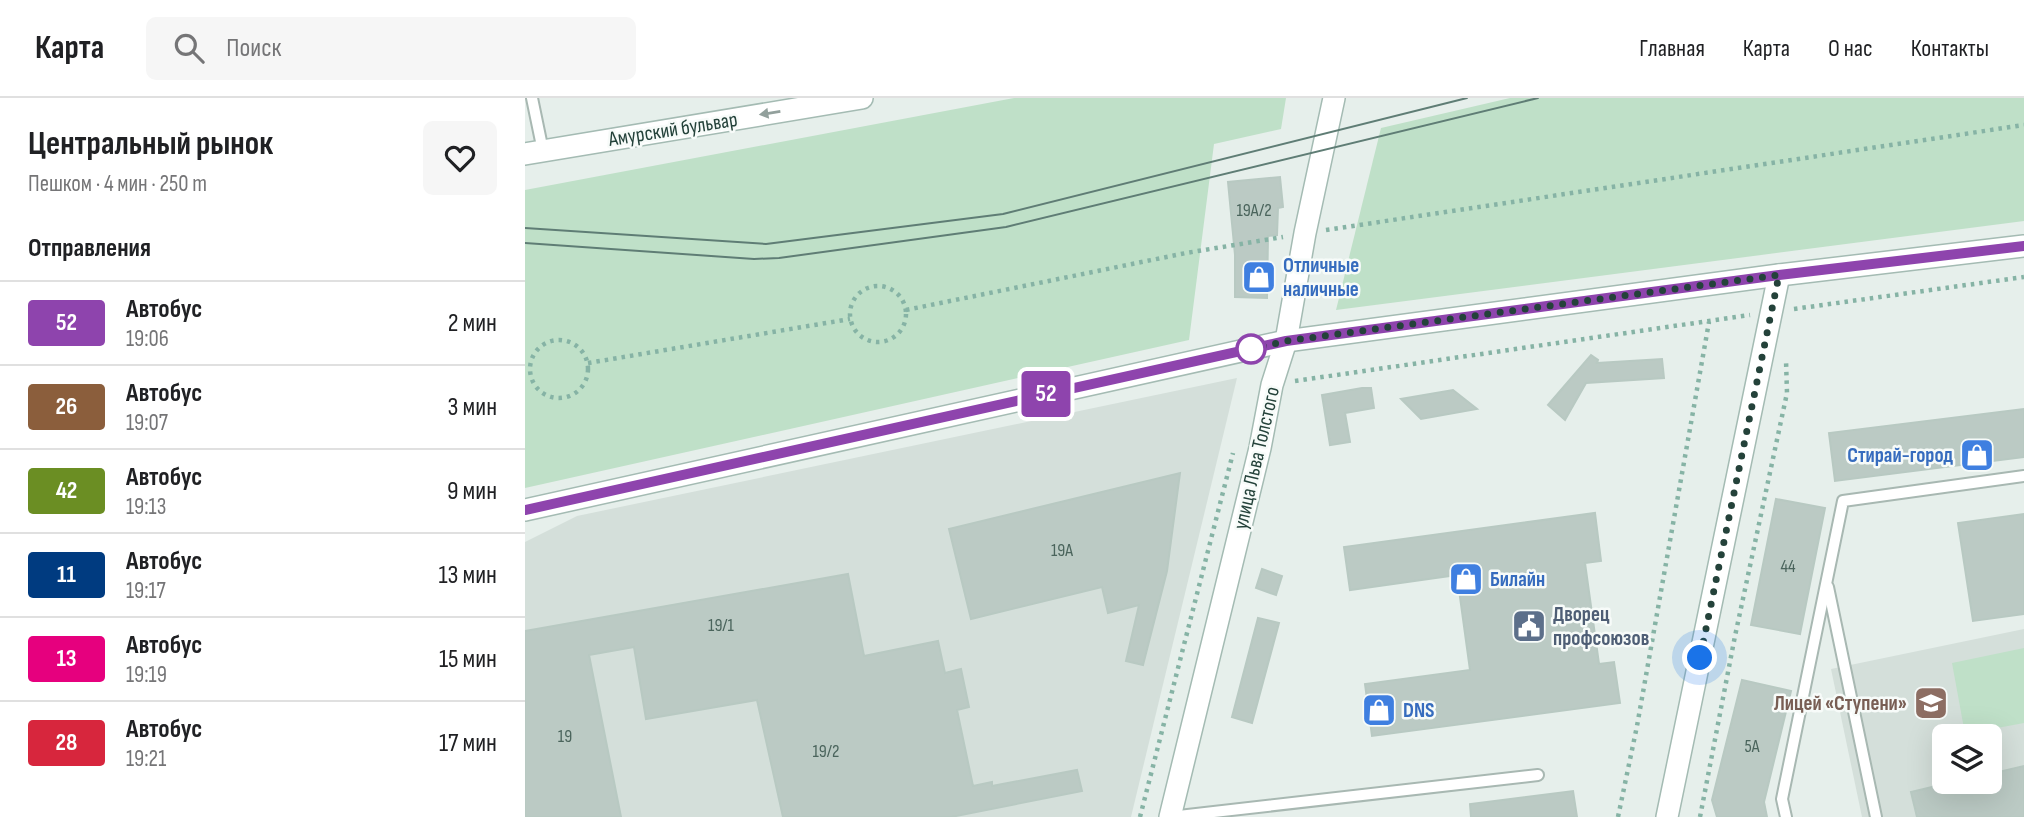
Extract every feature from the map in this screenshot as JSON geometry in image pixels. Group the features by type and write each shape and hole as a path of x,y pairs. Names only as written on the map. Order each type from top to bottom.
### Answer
{"street":[{"name":"Амурский бульвар","path":"534,152 862,98"},
{"name":"улица Льва Толстого","path":"1170,817 1260,448 1272,386 1286,341 1305,233 1334,98"},
{"path":"525,510 1286,341 1779,275 2024,246"},
{"path":"1667,817 1779,275"}],"lane":[{"path":"532,98 534,152"},
{"path":"1786,817 1783,799 1843,501 2024,476"},
{"path":"1826,581 1877,817"},
{"path":"1170,817 1538,775"}],"path":[{"path":"1305,233 2024,125"},
{"path":"906,310 1186,253 1288,236 1285,248"},
{"path":"1272,386 2024,277"},
{"path":"868,287 888,288 896,293 906,310 903,327 898,334 883,342 865,340 858,334 850,319 853,300 868,287"},
{"path":"588,363 850,319"},
{"path":"1618,817 1637,726 1709,321"},
{"path":"553,340 571,342 585,354 588,363 585,383 570,396 549,397 540,392 527,375 537,349 553,340"},
{"path":"1700,817 1787,393 1786,351"},
{"path":"1140,817 1235,442"}],"shaded area":[{"path":"1237,378 1131,817 525,817 525,542 577,516"},
{"name":"Лицей «Ступени»","path":"2024,629 2024,817 1862,817 1831,669"}],"green space":[{"path":"1014,98 1286,98 1281,129 1214,144 1189,340 525,488 525,190"},
{"path":"1510,98 2024,98 2024,221 1336,310 1381,128"},
{"path":"2024,648 2024,723 2002,727 2002,724 1963,724 1952,663"}],"building":[{"path":"1280,177 1283,207 1278,208 1277,235 1268,236 1267,298 1235,297 1235,255 1228,182"},
{"path":"1591,355 1598,360 1597,363 1662,359 1664,378 1586,383 1565,420 1548,405"},
{"path":"1371,388 1374,408 1345,413 1350,442 1330,445 1322,395"},
{"path":"1453,390 1477,409 1421,419 1401,399"},
{"path":"2024,409 2024,457 1835,481 1829,433"},
{"path":"1180,473 1167,571 1143,665 1126,661 1139,605 1108,613 1102,587 971,619 949,529"},
{"path":"1776,499 1825,508 1800,634 1751,625"},
{"name":"Дворец профсоюзов","path":"1595,513 1601,561 1585,563 1599,664 1614,662 1620,703 1372,736 1365,684 1470,670 1457,575 1350,590 1344,547"},
{"path":"2024,514 2024,614 1973,621 1958,523"},
{"path":"1262,569 1282,576 1276,595 1256,588"},
{"path":"848,574 864,656 938,641 945,673 961,669 969,707 957,710 973,786 992,782 992,786 1077,770 1082,791 951,817 783,817 757,700 646,719 634,647 589,655 621,817 525,817 525,631"},
{"path":"1258,618 1279,623 1252,723 1232,717"},
{"path":"1742,680 1791,691 1764,802 1767,817 1717,817 1712,800"},
{"path":"2024,766 2024,817 1917,817 1911,792 1932,787 1932,794 2002,794 2002,771"},
{"path":"1573,791 1577,817 1471,817 1470,804"}],"tram line":[{"path":"525,228 766,244 1003,214 1467,98"},
{"path":"525,243 754,259 779,258 1006,227 1538,98"}],"bus line":[{"name":"52","path":"525,510 1286,341 1779,275 2024,246"}],"place":[{"name":"Отличные наличные","path":"1259,277"},
{"name":"Стирай-город","path":"1977,455"},
{"name":"Билайн","path":"1466,579"},
{"name":"Дворец профсоюзов","path":"1529,626"},
{"name":"Лицей «Ступени»","path":"1931,703"},
{"name":"DNS","path":"1379,710"}],"route":[{"path":"1251,349 1286,341 1779,275 1700,658"}]}
